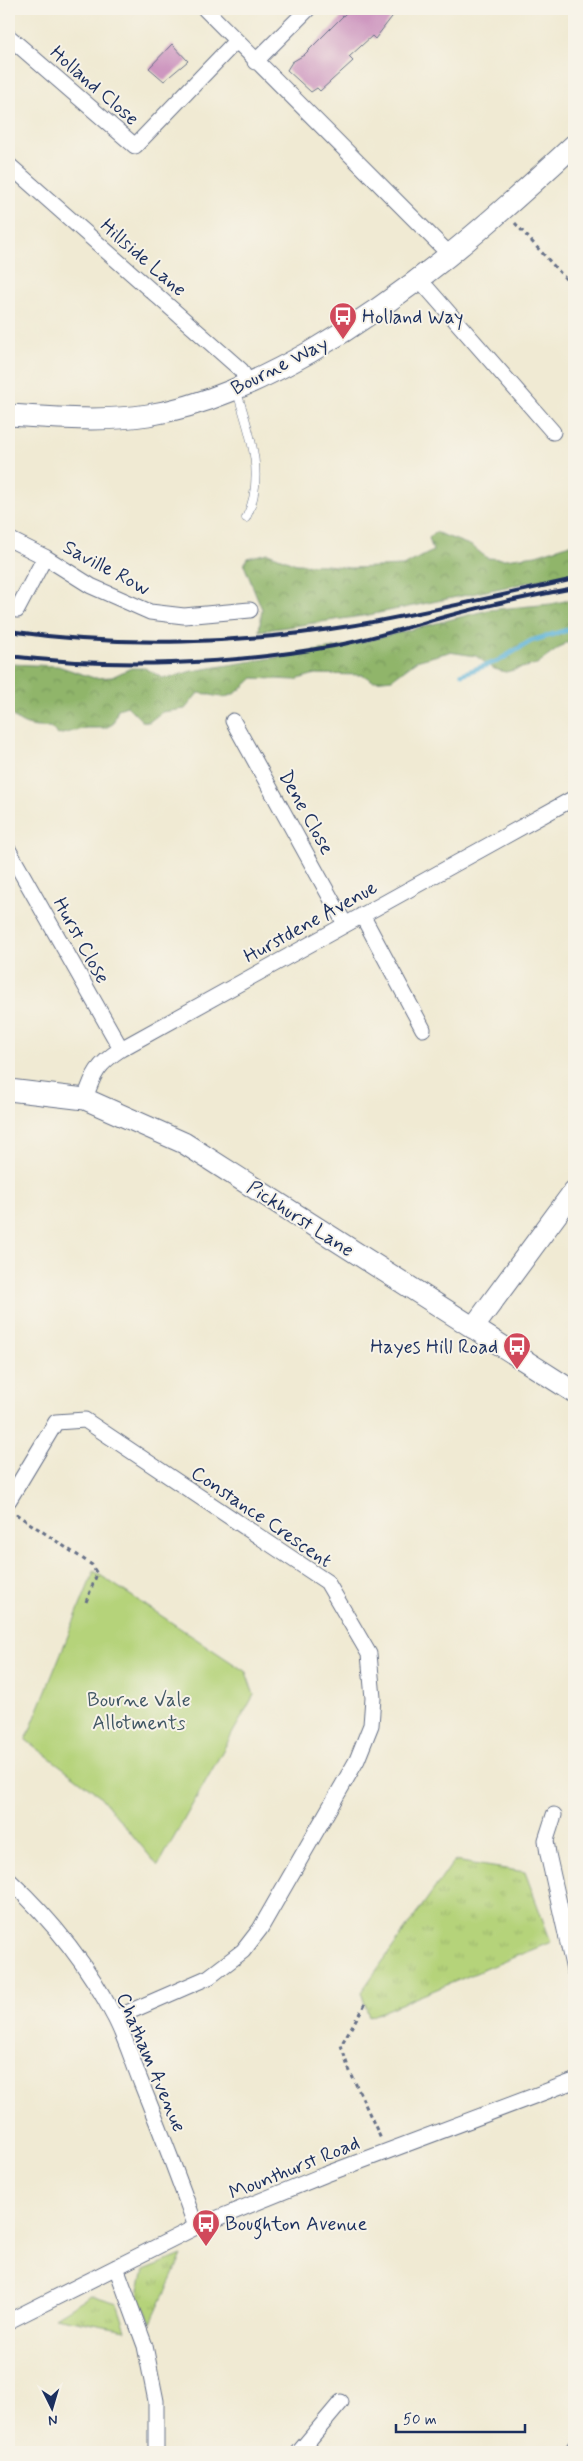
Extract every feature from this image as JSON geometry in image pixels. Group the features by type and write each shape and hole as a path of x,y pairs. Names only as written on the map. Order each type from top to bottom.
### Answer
{"street":[{"path":"205,9 451,256"},
{"path":"256,62 308,9"},
{"name":"Holland Close","path":"9,37 135,146 236,41"},
{"name":"Bourne Way","path":"9,415 81,420 126,418 175,409 242,386 319,346 420,280 451,256 574,145"},
{"name":"Hillside Lane","path":"9,164 241,370 242,386"},
{"path":"420,280 553,432"},
{"name":"Saville Row","path":"9,540 45,557 91,586 150,612 184,616 250,610"},
{"path":"9,608 17,610 45,557"},
{"name":"Dene Close","path":"233,721 345,924"},
{"name":"Hurstdene Avenue","path":"85,1099 92,1078 102,1061 121,1049 574,798"},
{"name":"Hurst Close","path":"9,851 121,1049"},
{"path":"362,915 423,1029"},
{"name":"Pickhurst Lane","path":"9,1090 85,1099 184,1143 574,1392"},
{"path":"473,1328 574,1192"},
{"name":"Constance Crescent","path":"9,1500 56,1422 85,1420 327,1582 369,1654 373,1698 370,1725 357,1760 260,1929 243,1951 209,1977 115,2018"},
{"path":"554,1815 546,1840 570,1938 574,1970"},
{"name":"Chatham Avenue","path":"9,1880 34,1903 52,1924 89,1975 115,2018 179,2178 196,2227"},
{"name":"Mounthurst Road","path":"9,2321 196,2227 574,2081"},
{"path":"116,2267 144,2346 156,2401 156,2452"},
{"path":"299,2452 341,2402"},
{"path":"572,2452 574,2448"}],"lane":[{"path":"242,386 257,480 253,504 246,518"}],"path":[{"path":"503,210 574,288"},
{"path":"9,1510 92,1564 97,1574 86,1602"},
{"path":"365,2004 341,2045 348,2067 387,2152"}],"green space":[{"path":"435,532 472,546 487,558 505,559 536,555 574,543 574,573 369,615 259,631 262,609 244,565 247,558 268,553 296,564 350,568 403,566 433,551 429,538"},
{"path":"574,599 574,642 566,643 537,664 506,672 494,669 476,656 449,652 416,661 392,679 373,681 363,675 315,674 295,680 253,678 227,697 198,693 185,709 162,712 149,722 142,721 127,706 118,709 113,724 105,728 86,728 58,735 50,727 38,727 22,723 9,712 9,664 58,666 94,678 112,677 131,668 145,668 163,678 172,677 192,671 346,646 488,610 551,604"},
{"name":"Bourne Vale Allotments","path":"94,1571 246,1672 254,1695 158,1866 99,1795 26,1740"},
{"path":"454,1861 525,1872 551,1942 369,2017 361,1992"},
{"path":"182,2255 151,2323 138,2294 144,2270"},
{"path":"91,2295 117,2303 126,2330 55,2317"}],"building":[{"path":"350,9 398,9 375,39 372,36 349,57 353,61 320,91 317,88 311,92 287,70 292,62 304,55"},
{"path":"172,44 188,61 164,81 149,68"}],"waterway":[{"path":"462,674 498,661 531,641 574,628"}],"railway":[{"path":"9,631 95,640 139,642 226,640 270,636 383,620 574,579"},
{"path":"9,656 90,663 131,664 213,661 254,657 348,643 476,609 574,588"}],"place":[{"name":"Holland Way","path":"343,340"},
{"name":"Hayes Hill Road","path":"517,1370"},
{"name":"Boughton Avenue","path":"206,2247"}]}
